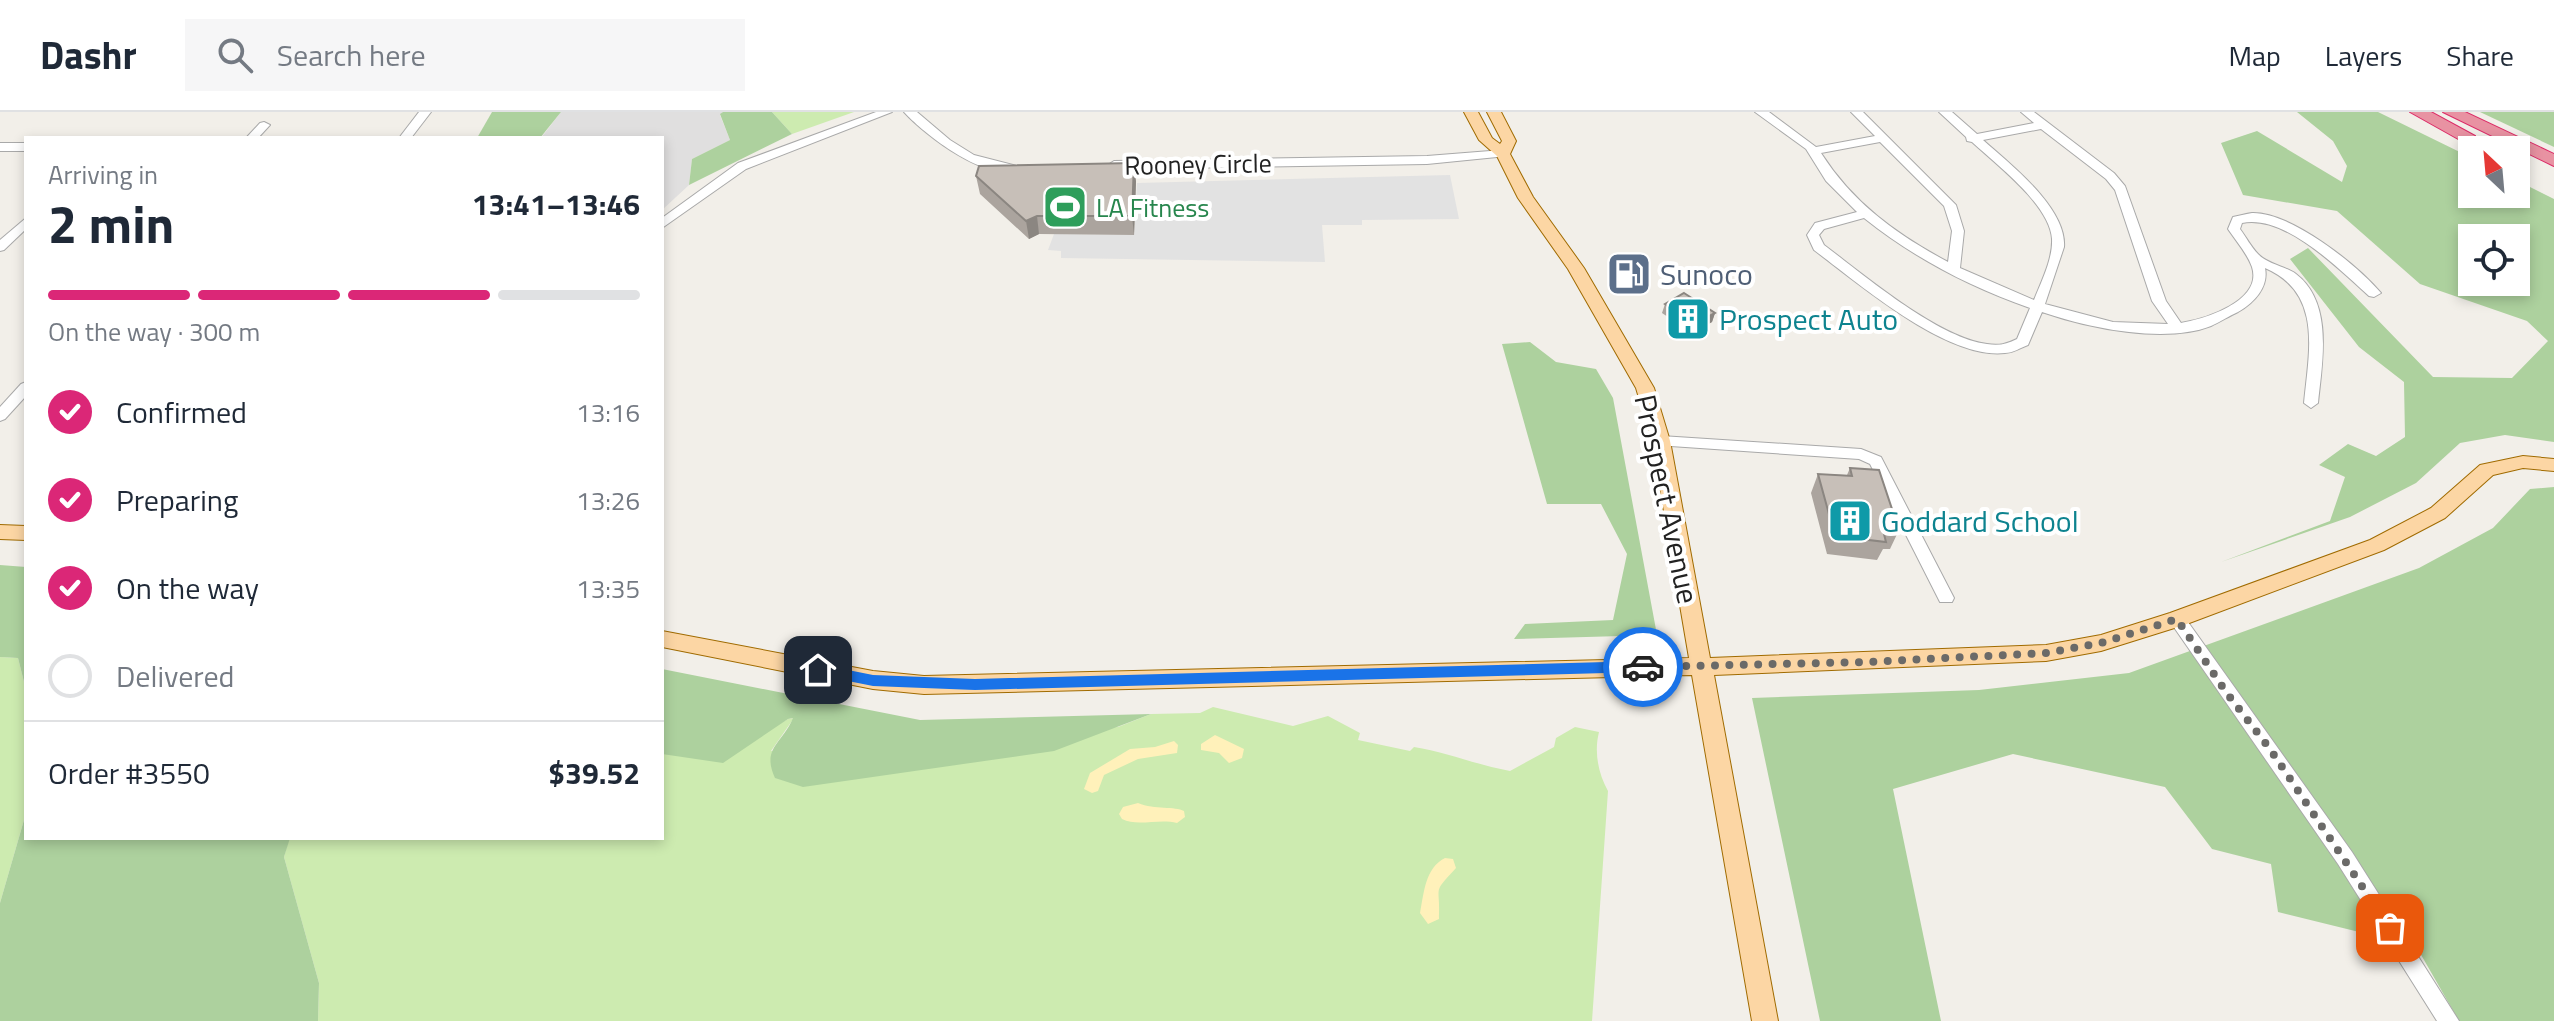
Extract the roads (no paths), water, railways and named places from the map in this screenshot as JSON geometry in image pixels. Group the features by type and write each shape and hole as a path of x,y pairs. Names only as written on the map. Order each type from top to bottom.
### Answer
{"highway":[{"path":"2418,112 2467,136"},
{"path":"2451,112 2554,161"},
{"path":"2530,167 2554,179"}],"main road":[{"name":"Prospect Avenue","path":"1471,112 1486,140 1503,154 1526,198 1576,268 1645,388 1661,441 1765,1021"},
{"name":"Prospect Avenue","path":"1494,112 1509,141 1503,154"},
{"path":"664,639 873,680 924,685 1959,659 2046,653 2101,643 2177,619 2377,545 2438,513 2487,470 2523,462 2554,465"},
{"path":"0,532 24,533"}],"street":[{"path":"407,136 425,112"},
{"path":"664,223 742,166 886,112"},
{"path":"910,112 972,161 1000,167 1029,167"},
{"path":"1761,112 1813,151 1832,181 1867,213 1921,254 1953,271 2039,305 2112,327 2156,331 2178,329 2233,312 2255,291 2259,277 2257,260"},
{"path":"1857,112 1950,205 1958,231 1953,271"},
{"path":"1867,213 1819,226 1813,235 1818,247 1896,304 1940,331 1977,346 2003,350 2023,342 2039,305 2059,239 2054,220 2040,201 1945,112"},
{"path":"2027,112 2110,176 2121,189 2159,301 2178,329"},
{"path":"254,136 264,125"},
{"path":"1971,139 2043,125"},
{"path":"1813,151 1883,138"},
{"path":"0,147 24,147"},
{"name":"Rooney Circle","path":"1105,166 1427,160 1503,154"},
{"path":"2311,403 2316,341 2313,308 2295,279 2257,260 2234,229 2237,220 2243,217 2270,219 2288,227 2374,293"},
{"path":"0,247 24,224"},
{"path":"0,416 24,389"},
{"path":"1661,441 1861,454 1876,461 1946,598"},
{"path":"2177,619 2345,858 2449,1021"}],"place":[{"name":"LA Fitness","path":"1065,207"},
{"name":"Sunoco","path":"1629,274"},
{"name":"Prospect Auto","path":"1688,319"},
{"name":"Goddard School","path":"1850,521"}]}
